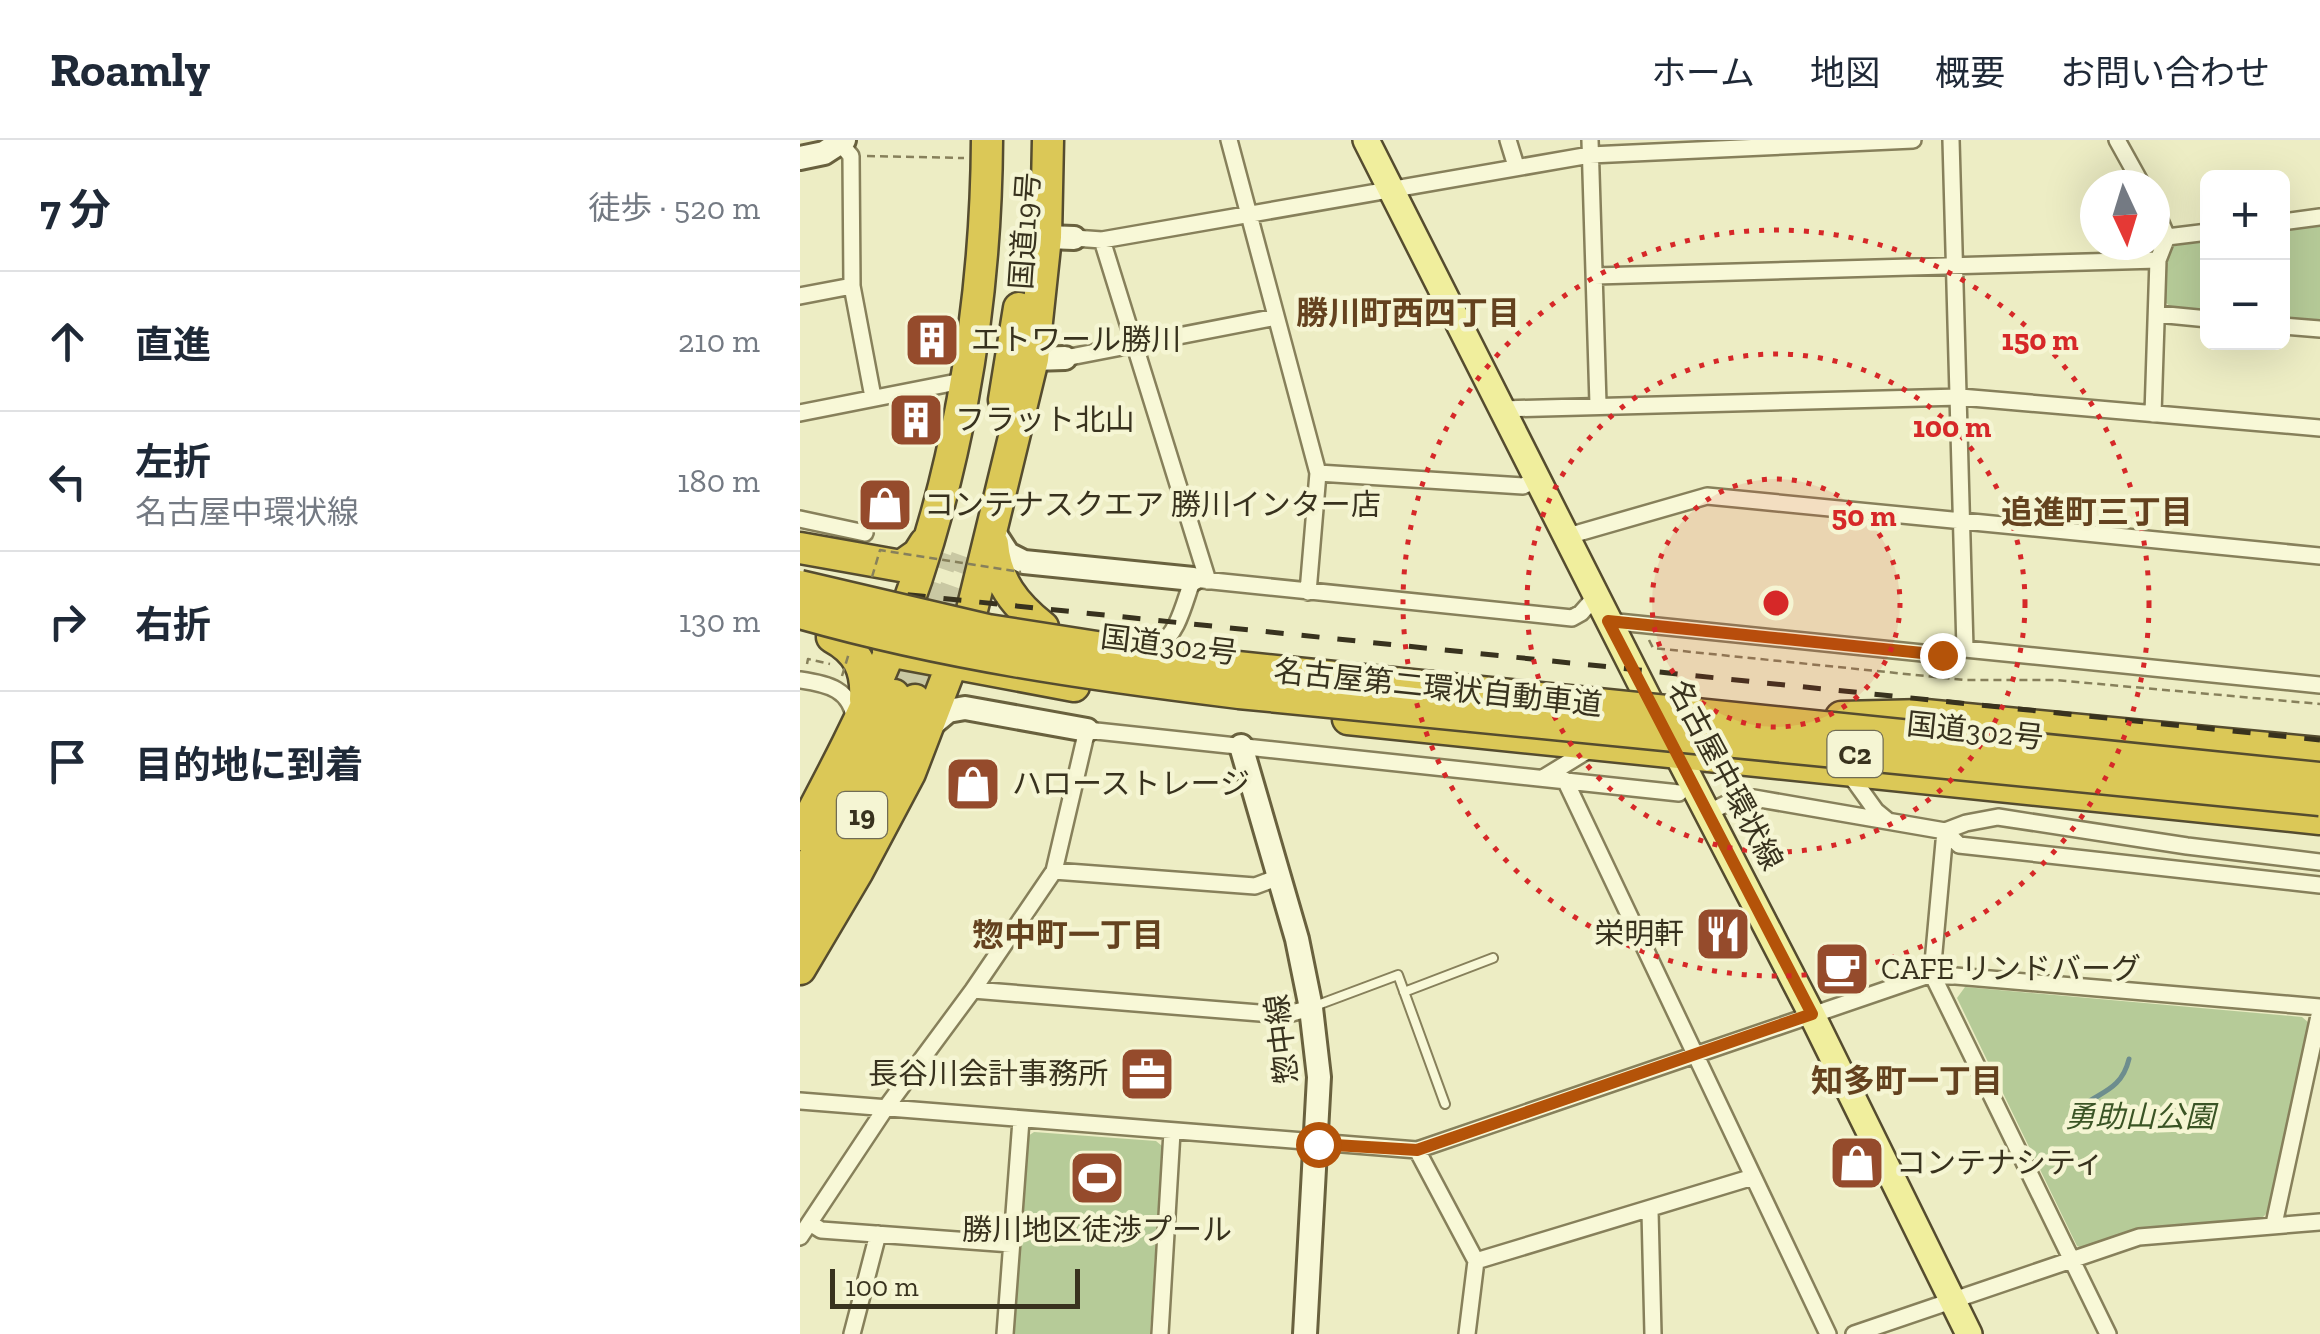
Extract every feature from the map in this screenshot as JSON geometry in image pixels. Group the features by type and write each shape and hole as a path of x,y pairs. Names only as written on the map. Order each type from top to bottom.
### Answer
{"highway":[{"name":"国道19号","path":"956,553 998,430 1018,320 1030,140"},
{"path":"1042,628 1006,590 997,566 993,531 1060,238 1048,140"},
{"name":"国道19号","path":"956,553 992,336 1005,206 993,146"},
{"path":"800,969 884,825 900,708 923,632 956,553 967,380 993,146"},
{"path":"800,548 901,566 918,554 956,553 993,531"},
{"path":"800,835 900,708 923,632 956,553"},
{"name":"国道302号","path":"800,573 1005,675 1232,706 2124,798 2309,826"},
{"name":"名古屋第二環状自動車道","path":"800,586 988,630 1198,662 2320,778"},
{"path":"800,598 843,618 923,632"},
{"name":"名古屋第二環状自動車道","path":"800,613 953,650 1144,682 2320,800"},
{"name":"国道302号","path":"800,628 832,637 1042,628 1158,645 2320,766"},
{"path":"832,637 846,644 861,663 866,686 900,708"},
{"path":"900,708 966,680 1005,675"},
{"name":"19","path":"800,883 900,708"},
{"name":"19","path":"800,926 869,801 900,708"},
{"path":"1841,717 1926,715 2320,754"}],"main road":[{"name":"名古屋中環状線","path":"1366,140 1608,621 1812,1014 1970,1334"}],"street":[{"path":"1229,140 1318,473 1308,592"},
{"path":"1508,140 1516,166"},
{"path":"1060,238 1102,240 1516,166 1590,148 1914,140"},
{"path":"1951,140 1965,649"},
{"path":"2117,140 2134,170"},
{"path":"800,158 845,147 852,286 873,397"},
{"path":"1590,148 1598,404"},
{"path":"2290,221 2320,218"},
{"path":"2170,237 2200,233"},
{"path":"1102,240 1201,580 1166,641 1158,645"},
{"path":"1595,276 2158,260 2153,414"},
{"path":"800,296 852,286"},
{"path":"2157,314 2200,318"},
{"path":"1034,359 1065,358 1276,317"},
{"path":"2290,327 2320,329"},
{"path":"800,412 967,380"},
{"path":"1502,409 1960,397 2320,428"},
{"path":"1318,473 1523,486 1538,478"},
{"path":"1568,536 1707,496 2320,556"},
{"path":"800,519 865,532"},
{"path":"993,531 1008,554 1024,562 1572,618 1582,613 1596,596"},
{"path":"1608,621 1942,655 1965,649 2320,685"},
{"path":"803,673 842,692 854,710 965,708 1087,730 1679,793"},
{"path":"800,1237 1054,870 1087,730"},
{"path":"1543,778 1597,745"},
{"name":"惣中線","path":"1240,746 1298,939 1319,1077 1305,1334"},
{"path":"1847,771 1890,822"},
{"path":"1565,780 1828,1334"},
{"path":"1708,812 1734,800 1754,798 1945,831 1998,817 2320,862"},
{"path":"1945,831 1959,846 2320,885"},
{"path":"1945,831 1932,974 2108,1334"},
{"path":"1054,870 1255,886 1280,878"},
{"path":"800,1101 1417,1150 1932,974 2320,1010 2274,1224"},
{"path":"972,990 1284,1015 1311,1008"},
{"path":"1005,1334 1021,1120"},
{"path":"1160,1334 1172,1132"},
{"path":"1417,1150 1476,1261 1468,1334"},
{"path":"1476,1261 1753,1177"},
{"path":"1650,1210 1653,1334"},
{"path":"810,1222 821,1230 1012,1244"},
{"path":"1854,1334 2139,1237 2320,1222"},
{"path":"852,1334 878,1234"}],"lane":[{"path":"1404,992 1494,958"},
{"path":"1311,1008 1398,975 1445,1104"}],"path":[{"path":"845,147 993,146"},
{"path":"872,578 880,550 1021,572"},
{"path":"1642,624 1653,648 1964,680 2055,680 2320,704"},
{"path":"803,673 808,659 840,667"}],"green space":[{"path":"2320,225 2320,322 2290,319 2290,230"},
{"path":"2200,242 2200,309 2171,307 2165,302 2167,260 2170,260 2173,246"},
{"name":"勇助山公園","path":"1965,987 2302,1017 2309,1023 2267,1213 2262,1218 2139,1230 2085,1249 2077,1246 1957,998"},
{"path":"1034,1132 1156,1141 1162,1146 1150,1334 1013,1334 1028,1136"}],"waterway":[{"path":"2069,1126 2082,1106 2117,1082 2129,1059"}],"tunnel":[{"path":"894,695 944,553"},
{"path":"915,700 966,557"}],"railway":[{"path":"800,586 2320,740"}],"place":[{"name":"エトワール勝川","path":"932,340"},
{"name":"フラット北山","path":"916,420"},
{"name":"コンテナスクエア 勝川インター店","path":"885,505"},
{"name":"ハローストレージ","path":"973,784"},
{"name":"栄明軒","path":"1723,934"},
{"name":"CAFE リンドバーグ","path":"1842,969"},
{"name":"長谷川会計事務所","path":"1147,1074"},
{"name":"コンテナシティ","path":"1857,1163"},
{"name":"勝川地区徒渉プール","path":"1097,1178"}],"district":[{"name":"勝川町西四丁目","path":"1408,313"},
{"name":"追進町三丁目","path":"2097,512"},
{"name":"惣中町一丁目","path":"1068,935"},
{"name":"知多町一丁目","path":"1907,1081"}],"route":[{"path":"1318,1144 1417,1150 1812,1014 1608,621 1942,655"}]}
